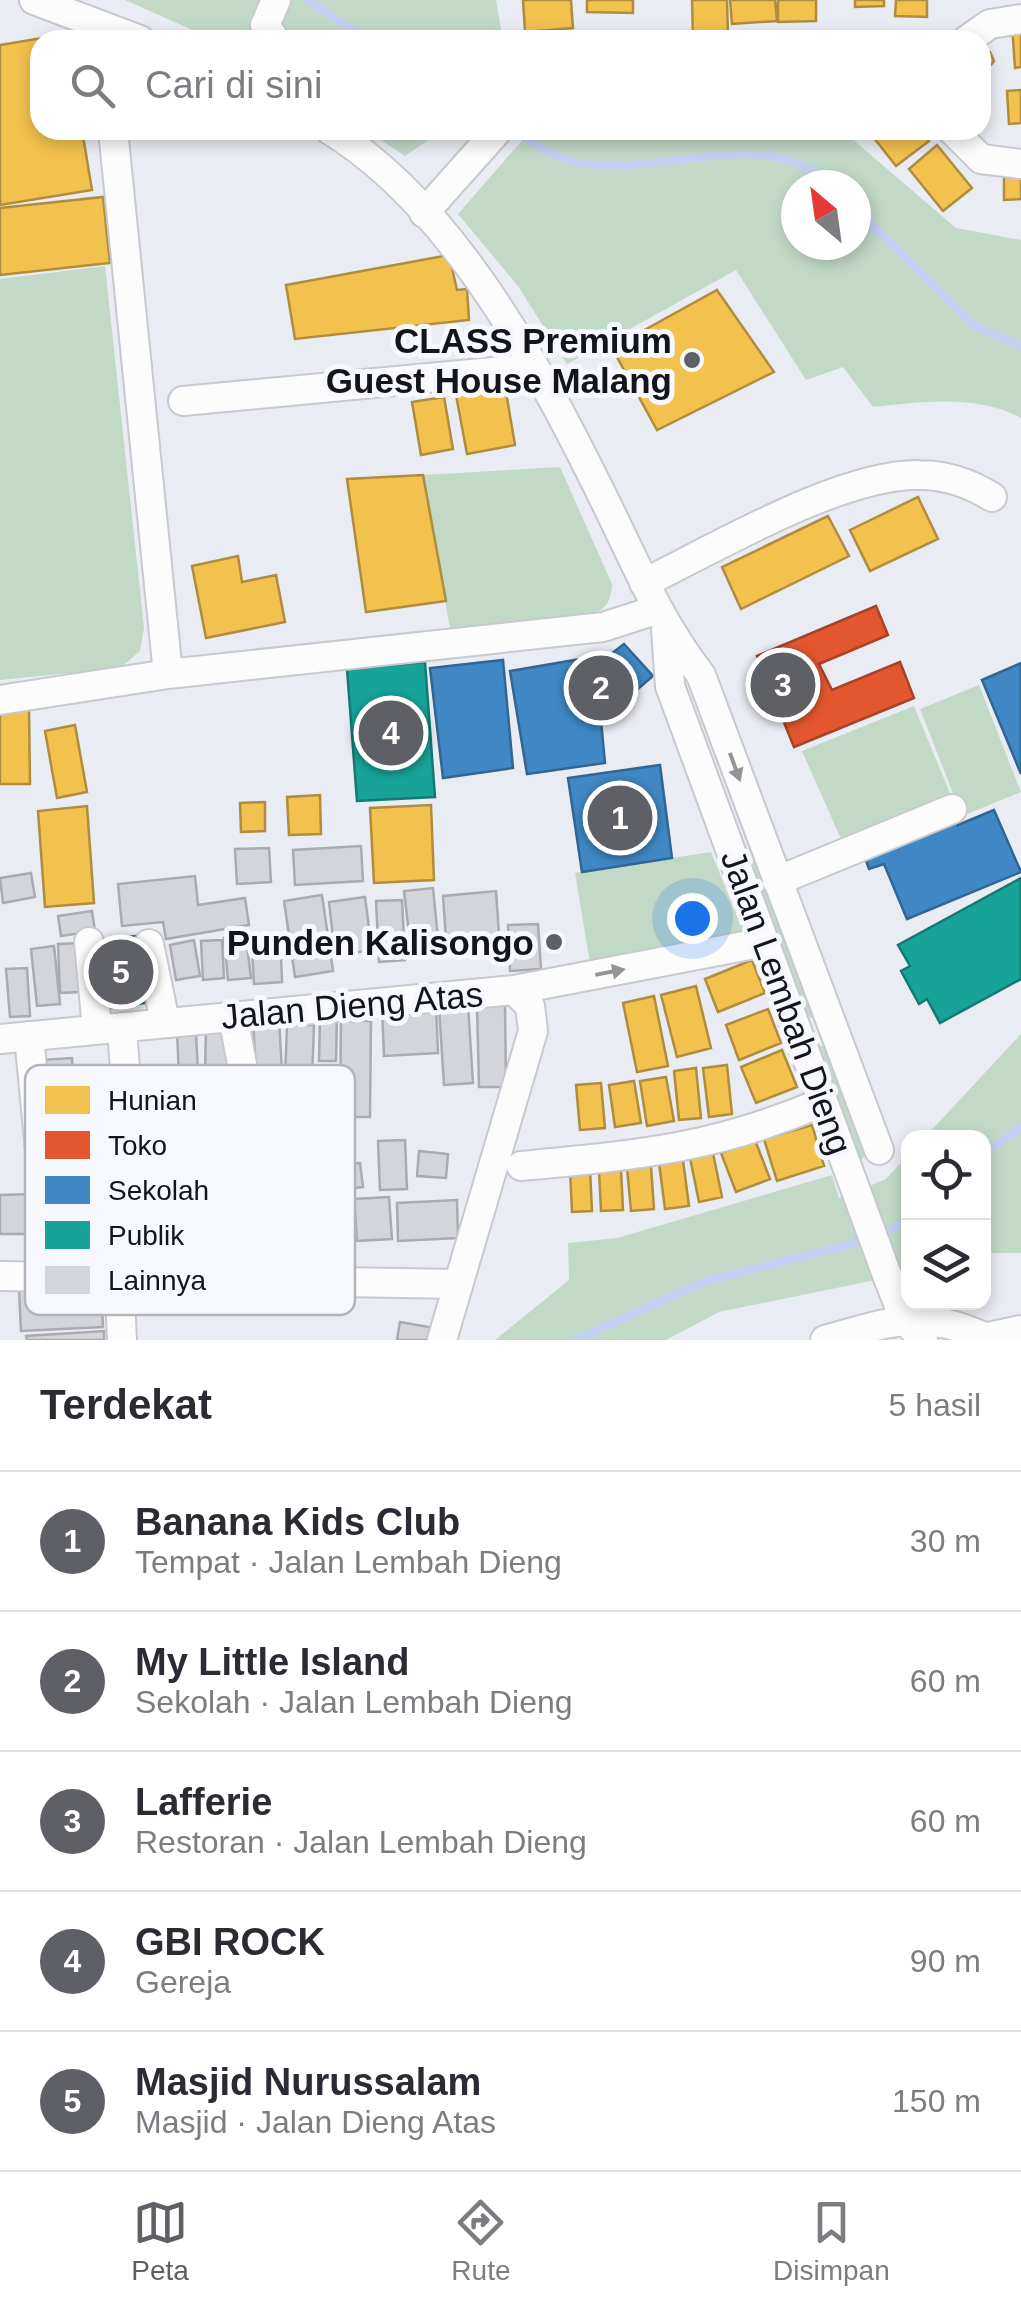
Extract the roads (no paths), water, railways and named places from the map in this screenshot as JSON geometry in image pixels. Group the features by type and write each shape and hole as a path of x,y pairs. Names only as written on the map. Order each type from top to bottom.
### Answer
{"street":[{"path":"34,0 96,30"},
{"path":"982,30 990,24 1021,19"},
{"path":"114,140 168,674"},
{"path":"343,140 385,171 476,278 534,368 661,620 701,675 880,1150"},
{"path":"424,213 490,140"},
{"path":"962,140 981,159 1021,164"},
{"path":"183,401 534,368"},
{"path":"644,583 781,516 872,481 922,475 972,485 992,497"},
{"path":"0,700 168,674 661,620"},
{"name":"Jalan Lembah Dieng","path":"661,620 670,686 887,1275 904,1318 923,1340"},
{"path":"670,686 701,675"},
{"path":"777,881 952,808"},
{"path":"727,835 756,825"},
{"path":"89,942 117,1065"},
{"path":"514,990 764,942"},
{"path":"150,944 164,1022"},
{"name":"Jalan Dieng Atas","path":"0,1039 514,990 530,1006 533,1031 442,1340"},
{"path":"233,1016 242,1065"},
{"path":"799,1037 831,1026"},
{"path":"28,1036 31,1065"},
{"path":"521,1166 696,1147 756,1131 823,1102"},
{"path":"355,1282 457,1284"},
{"path":"121,1315 122,1340"},
{"path":"825,1340 904,1318 941,1320 997,1336"}],"waterway":[{"path":"307,0 354,30"},
{"path":"528,140 567,160 599,165 741,155 774,157 811,170"},
{"path":"871,224 976,327 1021,346"},
{"path":"991,1149 1021,1127"},
{"path":"576,1340 706,1281 872,1239 901,1224"}],"place":[{"name":"CLASS Premium Guest House Malang","path":"692,360"},
{"name":"Lafferie","path":"783,685"},
{"name":"My Little Island","path":"601,688"},
{"name":"GBI ROCK","path":"391,733"},
{"name":"Banana Kids Club","path":"620,818"},
{"name":"Punden Kalisongo","path":"554,942"},
{"name":"Masjid Nurussalam","path":"121,972"}]}
